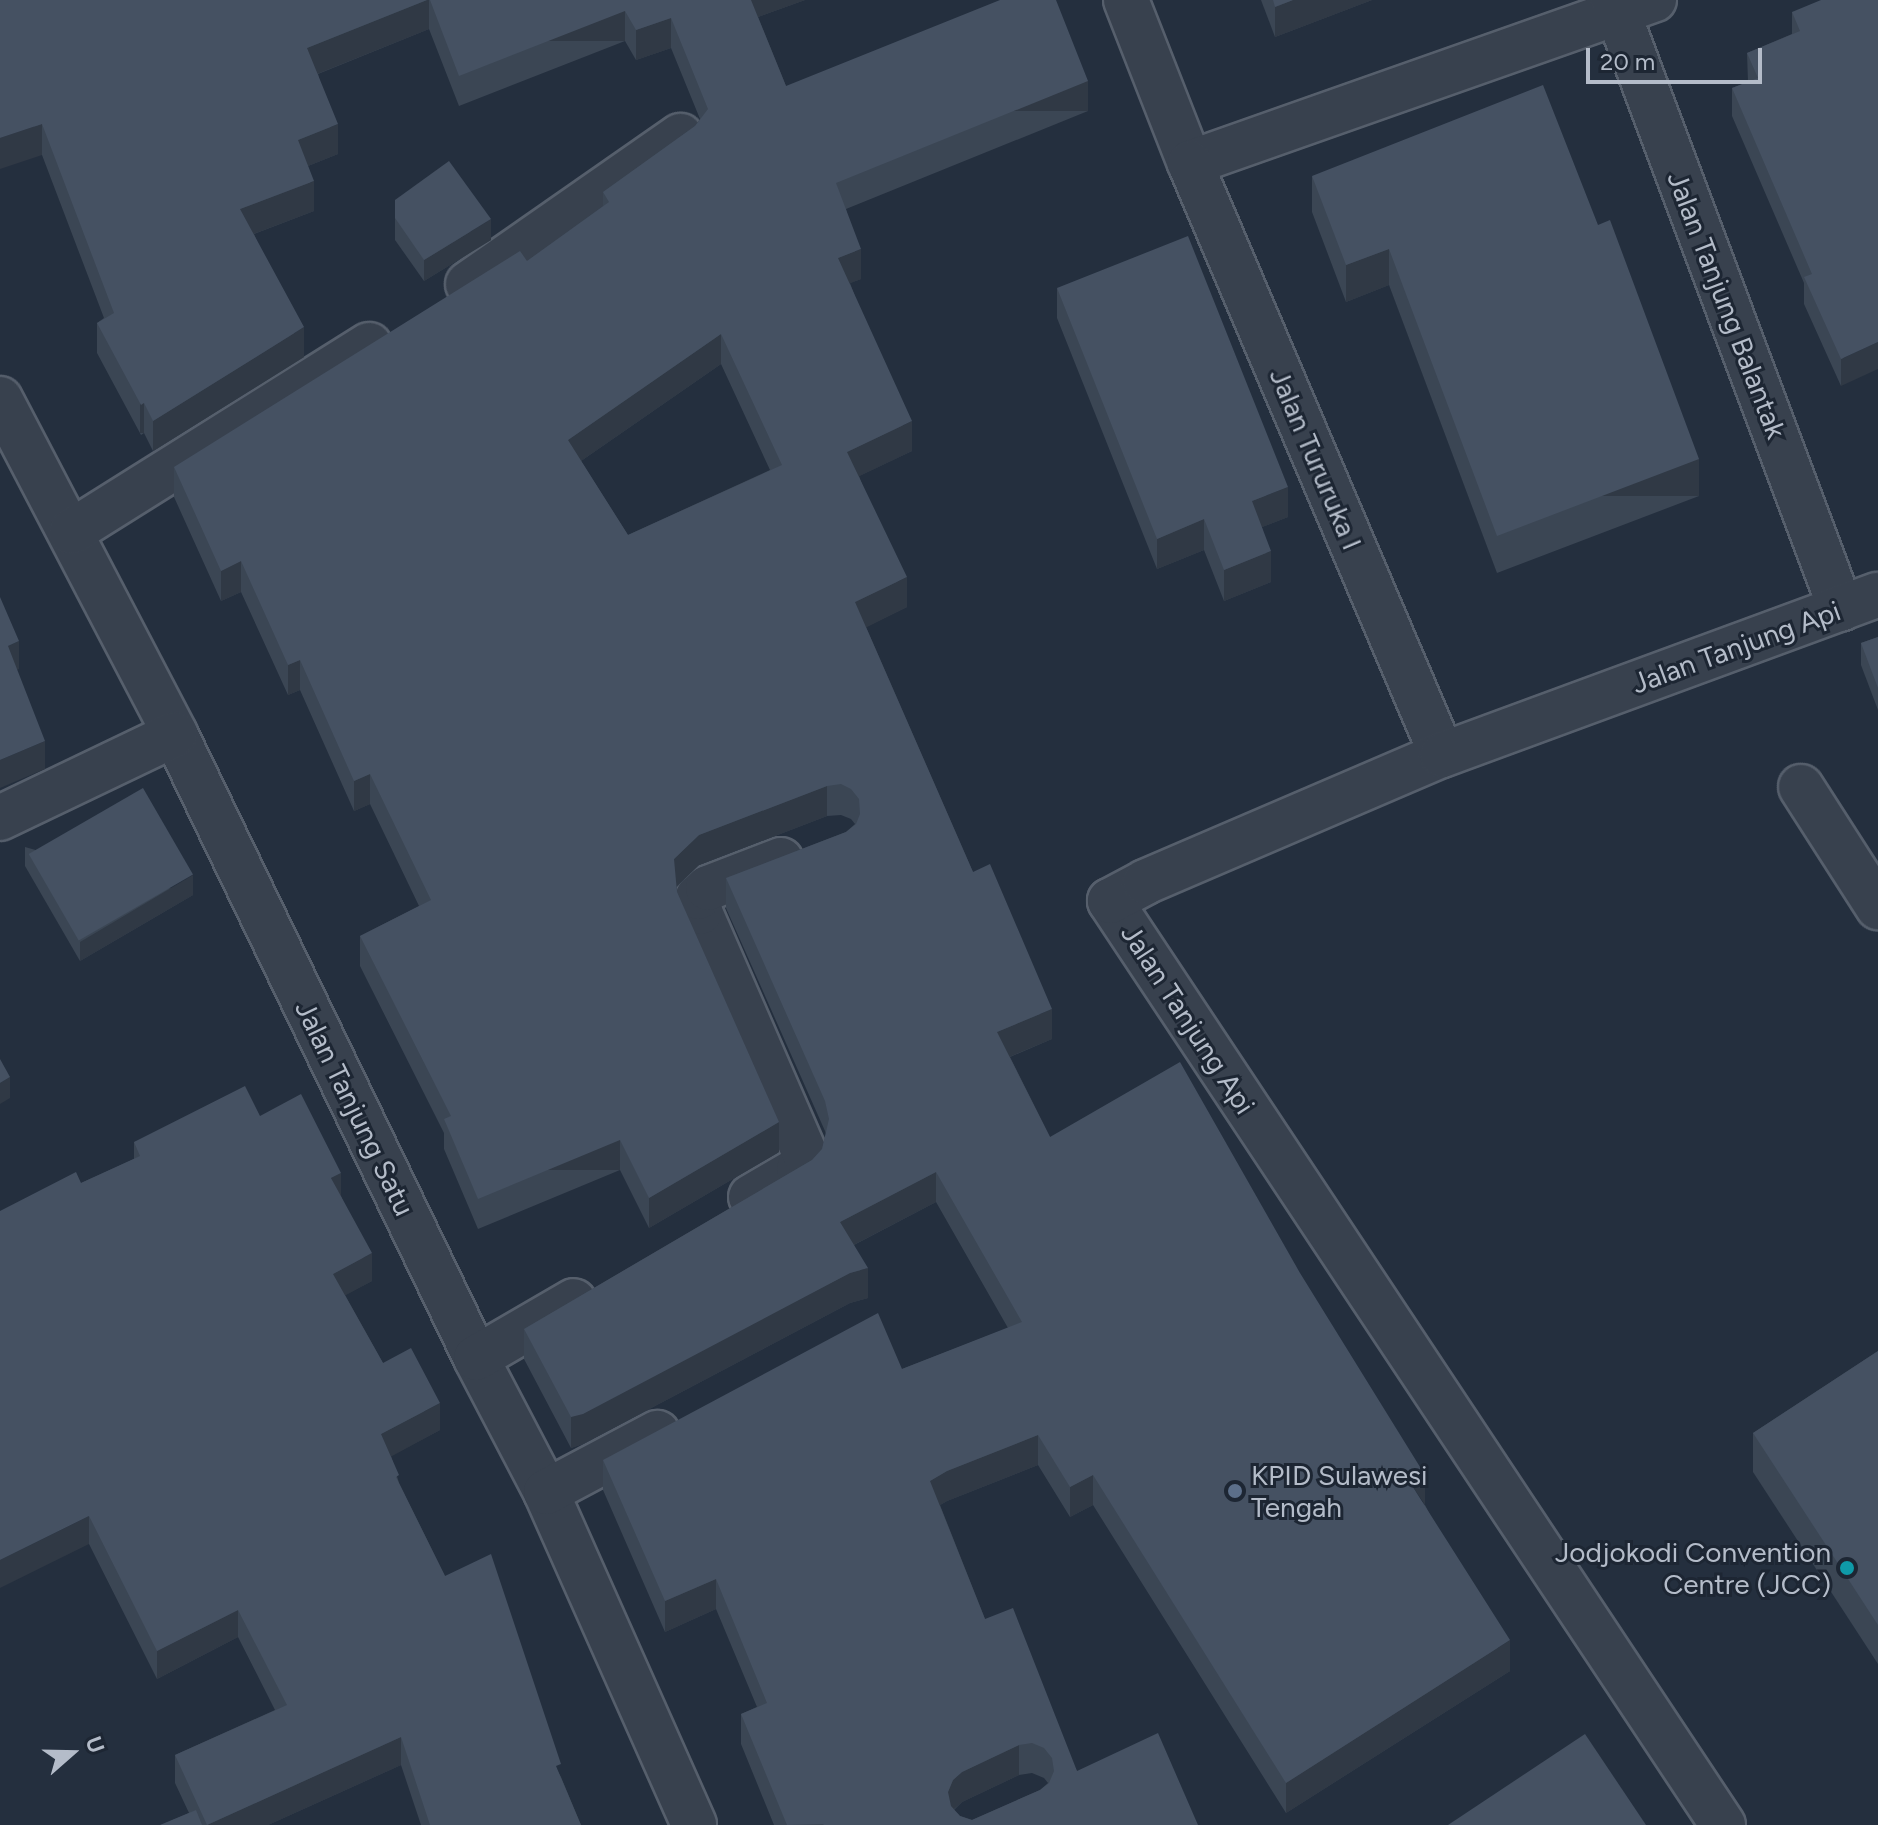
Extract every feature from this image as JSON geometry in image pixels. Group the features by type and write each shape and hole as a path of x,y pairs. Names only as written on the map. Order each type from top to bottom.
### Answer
{"street":[{"name":"Jalan Tururuka I","path":"1126,0 1190,163 1442,755"},
{"path":"1190,163 1628,4"},
{"name":"Jalan Tanjung Balantak","path":"1628,4 1860,602"},
{"path":"438,303 520,251 680,136"},
{"path":"71,532 400,326"},
{"name":"Jalan Tanjung Satu","path":"0,399 175,734 476,1358 546,1492 694,1825"},
{"name":"Jalan Tanjung Api","path":"1723,1825 1110,901 1145,882 1442,755 1860,602"},
{"path":"0,818 175,734"},
{"path":"1801,787 1878,907"},
{"path":"718,1216 799,1169 805,1154 802,1141 700,912 698,897 708,888 822,845"},
{"path":"476,1358 611,1279"},
{"path":"546,1492 697,1412"}],"building":[{"path":"0,0 427,0 307,48 338,124 298,140 314,181 240,209 304,327 153,421 144,403 141,405 97,323 114,313 42,124 0,138"},
{"path":"430,0 751,0 786,86 1000,0 1056,0 1088,81 836,183 861,249 838,258 912,421 847,452 907,577 855,602 973,872 990,864 1052,1009 997,1032 1050,1137 1180,1062 1300,1273 1425,1475 1411,1484 1510,1640 1286,1783 1093,1475 1070,1487 1038,1435 947,1471 930,1481 985,1619 1013,1608 1077,1771 1158,1733 1198,1825 787,1825 741,1714 767,1703 716,1579 665,1601 603,1460 878,1313 902,1369 1022,1322 936,1172 840,1222 868,1268 850,1273 583,1414 571,1417 524,1329 812,1160 822,1149 829,1119 825,1101 726,878 846,832 856,824 860,814 859,799 851,789 841,784 827,786 699,835 674,859 677,892 779,1122 649,1198 620,1140 478,1199 444,1119 451,1116 360,936 431,900 370,774 354,781 300,660 288,665 241,561 221,571 174,467 520,251 527,261 609,202 603,192 695,126 708,109 671,18 636,30 625,11 459,76","holes":["721,334 782,465 628,535 568,440","1032,1743 1044,1748 1052,1758 1054,1771 1049,1783 1040,1790 972,1820 960,1816 951,1806 948,1792 953,1780 962,1772 1019,1745"]},
{"path":"1273,0 1293,0 1275,7"},
{"path":"1821,0 1878,0 1878,342 1841,359 1804,277 1812,274 1732,88 1758,78 1747,53 1800,31 1792,12"},
{"path":"1543,85 1598,225 1610,220 1699,459 1497,536 1389,249 1346,265 1312,176"},
{"path":"449,161 491,219 424,260 395,218 395,200"},
{"path":"1188,236 1288,487 1252,501 1271,551 1224,570 1204,519 1157,539 1057,288"},
{"path":"0,597 19,641 8,646 45,741 0,760"},
{"path":"1878,637 1878,688 1861,643"},
{"path":"143,788 193,875 79,941 29,854"},
{"path":"0,1059 10,1077 0,1083"},
{"path":"245,1086 260,1116 301,1094 341,1173 331,1178 372,1253 333,1274 383,1363 411,1348 440,1403 381,1434 399,1475 396,1477 445,1576 491,1554 561,1764 556,1766 581,1825 430,1825 401,1737 207,1825 175,1755 287,1705 238,1610 157,1651 89,1516 0,1560 0,1211 76,1172 81,1183 140,1156 134,1142"},
{"name":"Jodjokodi Convention Centre (JCC)","path":"1878,1351 1878,1625 1753,1433"},
{"path":"1585,1734 1646,1825 1448,1825"},
{"path":"196,1810 202,1825 160,1825"}],"place":[{"name":"KPID Sulawesi Tengah","path":"1235,1491"},
{"name":"Jodjokodi Convention Centre (JCC)","path":"1847,1568"}]}
